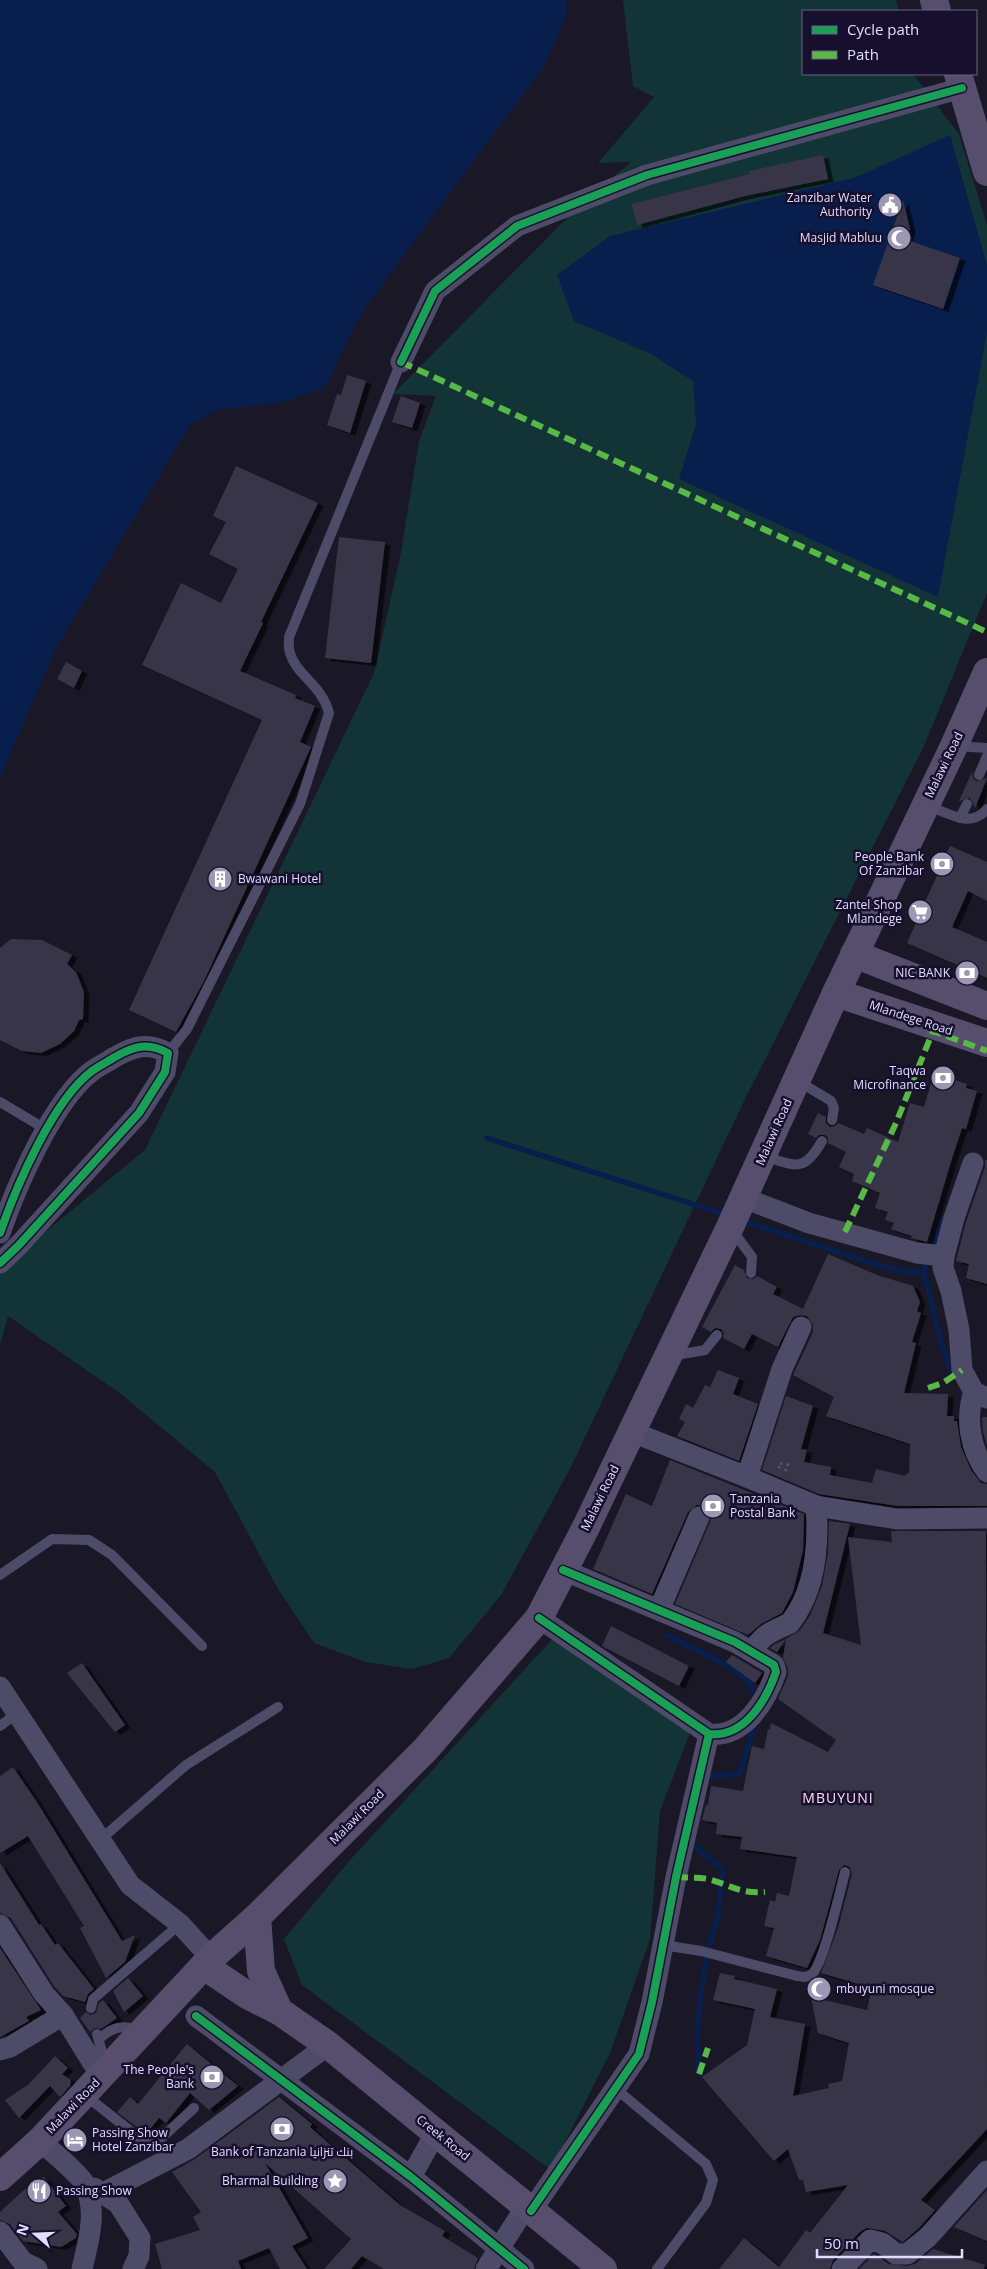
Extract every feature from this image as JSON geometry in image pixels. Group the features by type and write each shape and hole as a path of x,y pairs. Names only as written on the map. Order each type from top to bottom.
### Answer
{"main road":[{"path":"960,81 987,172"},
{"name":"Malawi Road","path":"0,2177 40,2141 208,1962 425,1750 539,1618 632,1432 744,1198 854,954 925,804 984,688"},
{"path":"854,954 987,1006"},
{"name":"Mlandege Road","path":"836,993 987,1042"},
{"name":"Creek Road","path":"257,1916 261,1971 279,2010"},
{"name":"Creek Road","path":"208,1962 246,1995 279,2010 328,2045 603,2269"}],"street":[{"path":"401,362 435,291 517,226 647,175 960,81"},
{"path":"0,1233 11,1202 64,1100 91,1072 131,1048 157,1047 168,1053 165,1072 139,1113 18,1246 0,1262"},
{"path":"932,1255 954,1218 973,1163"},
{"path":"744,1198 809,1223 932,1255 943,1268 951,1292 959,1330 962,1370 980,1395 970,1403 971,1439 979,1462 987,1472"},
{"path":"747,1477 782,1369 801,1327"},
{"path":"632,1432 816,1506 896,1519 987,1518"},
{"path":"752,1652 761,1638 773,1630 790,1623 809,1586 816,1548 816,1506"},
{"path":"659,1610 699,1517"},
{"path":"539,1618 709,1734 727,1733 750,1718 773,1681 776,1668 774,1665 735,1642 564,1570"},
{"path":"0,1687 8,1720 100,1840 130,1885 180,1924 208,1962"},
{"path":"486,2269 498,2248 616,2089 639,2054 652,2002 709,1734"},
{"path":"0,1924 44,1994 63,2015 97,2080"},
{"path":"0,2050 10,2047 63,2015"},
{"path":"196,2016 410,2177 524,2269"},
{"path":"94,2188 188,2149 328,2045"},
{"path":"410,2177 436,2132"},
{"path":"40,2141 94,2188 118,2203 140,2238 139,2256 133,2269"},
{"path":"842,2269 870,2240 882,2243 896,2254 906,2254 928,2237 987,2171"},
{"path":"82,2269 91,2232 91,2205 94,2188"},
{"path":"0,2232 23,2262 37,2269"}],"lane":[{"path":"168,1053 187,1029 300,804 329,713 326,702 318,689 289,653 289,636 401,362"},
{"path":"954,746 987,748"},
{"path":"979,775 987,756"},
{"path":"925,804 960,818 975,819 982,815 987,808"},
{"path":"960,818 967,804"},
{"path":"797,1081 831,1101 834,1108 832,1120"},
{"path":"0,1102 47,1130"},
{"path":"763,1156 793,1165 805,1163 813,1157 822,1141"},
{"path":"730,1227 752,1257 751,1273"},
{"path":"667,1357 705,1350 717,1335"},
{"path":"0,1575 52,1539 89,1540 112,1555 202,1646"},
{"path":"100,1840 186,1765 278,1707"},
{"path":"663,1945 716,1954 797,1976 805,1977 811,1975 820,1960 845,1872"},
{"path":"91,2008 93,1998 180,1924"},
{"path":"142,2032 130,2027 117,2027 98,2036 97,2080 143,2141 157,2142 194,2108"},
{"path":"616,2089 706,2164 713,2180 706,2203 657,2269"}],"green space":[{"path":"623,0 896,0 899,10 802,10 802,75 914,75 959,134 987,225 987,593 924,746 744,1101 570,1469 501,1595 449,1658 412,1669 365,1662 314,1643 278,1589 215,1472 121,1394 8,1316 0,1345 0,1269 145,1150 374,673 400,558 419,441 436,396 393,394 581,204 631,162 598,163 654,97 633,86"},
{"path":"557,1634 690,1733 660,1811 650,1939 610,2053 551,2170 302,1985 284,1939 351,1859"}],"water":[{"path":"0,0 566,0 567,14 545,65 365,308 344,347 329,381 320,390 280,403 217,410 190,425 55,650 0,778"},
{"path":"950,135 987,265 987,332 938,597 679,479 696,424 693,381 649,353 574,321 557,275 610,236 854,178"}],"building":[{"path":"823,155 828,179 745,196 637,225 632,204 750,174 749,171"},
{"name":"Masjid Mabluu","path":"903,200 910,229 907,240 960,258 943,309 873,285"},
{"path":"347,375 366,381 350,433 327,425 337,394 341,395"},
{"path":"401,396 420,403 412,428 392,422"},
{"path":"236,466 318,503 261,622 263,623 240,671 296,695 295,698 315,706 300,742 311,747 204,981 176,1032 129,1010 262,720 142,665 181,583 221,603 238,569 209,554 226,522 213,516"},
{"path":"339,537 385,542 371,663 325,658"},
{"path":"66,662 82,671 74,688 57,679"},
{"path":"972,772 973,779 977,781 987,778 975,808 970,798 959,801"},
{"path":"950,846 987,862 987,901 968,891 952,927 987,942 987,978 907,943"},
{"path":"11,939 42,940 72,955 67,964 76,972 84,992 83,1019 79,1020 74,1031 60,1044 41,1053 22,1051 0,1040 0,948"},
{"path":"933,1077 948,1082 949,1078 967,1084 966,1088 977,1091 966,1129 962,1128 953,1155 927,1242 911,1238 912,1236 891,1229 894,1223 885,1220 888,1212 875,1208 880,1193 852,1181 854,1174 839,1167 846,1152 828,1143 828,1138 825,1135 819,1135 816,1138 808,1134 818,1113 826,1117 826,1123 830,1127 838,1123 864,1134 867,1128 898,1142 910,1103 924,1107"},
{"path":"985,1160 987,1160 987,1284 966,1278 969,1264 956,1261 966,1222 985,1167"},
{"path":"828,1254 877,1275 913,1286 920,1302 917,1311 921,1313 912,1342 916,1343 904,1393 948,1394 947,1416 954,1416 954,1421 957,1421 961,1447 971,1470 981,1483 987,1484 987,1506 898,1506 819,1494 762,1470 786,1396 813,1406 801,1449 807,1450 804,1462 831,1467 830,1475 872,1483 876,1469 906,1476 906,1473 909,1474 910,1444 826,1416 834,1397 793,1375 813,1332 813,1325 807,1316 793,1317 778,1347 752,1334 744,1349 723,1338 724,1333 721,1329 715,1328 711,1332 702,1327 735,1265 744,1270 747,1278 754,1279 757,1276 777,1287 773,1294 803,1309"},
{"path":"718,1370 739,1378 733,1394 758,1404 739,1461 677,1436 685,1422 679,1419 686,1404 693,1408 705,1385 710,1387"},
{"path":"982,1417 987,1417 987,1446 983,1432"},
{"path":"670,1460 804,1514 803,1550 793,1592 782,1613 761,1624 748,1635 675,1604 710,1522 711,1515 704,1506 697,1505 688,1512 652,1594 593,1569 626,1494 652,1506"},
{"path":"829,1521 850,1524 823,1633 861,1645 848,1537 892,1542 891,1531 986,1531 987,2129 921,2200 935,2210 903,2242 885,2231 867,2228 861,2231 833,2260 830,2269 719,2269 744,2238 779,2267 806,2230 810,2233 848,2185 806,2192 803,2180 799,2180 788,2149 774,2161 702,2077 747,2045 755,2009 713,2000 720,1973 735,1976 734,1979 777,1989 770,2017 805,2024 793,2096 829,2088 828,2084 842,2081 849,2043 818,2033 811,1997 867,2010 872,1988 821,1973 838,1928 852,1874 850,1867 844,1865 839,1870 820,1940 807,1968 766,1956 774,1928 764,1926 770,1900 775,1902 777,1893 789,1896 797,1857 740,1849 742,1837 716,1834 717,1823 702,1820 706,1805 708,1805 711,1786 743,1791 752,1746 764,1749 771,1723 828,1752 836,1740 778,1699 788,1676 788,1669 783,1658 786,1639 800,1630 810,1616 822,1586 828,1553"},
{"path":"611,1626 689,1666 679,1686 602,1646"},
{"path":"786,1639 777,1652 770,1648 775,1644"},
{"path":"732,1655 762,1673 755,1683 726,1662"},
{"path":"82,1663 125,1725 115,1732 67,1673"},
{"path":"13,1767 37,1802 122,1941 135,1935 125,1962 106,1978 80,1928 84,1926 28,1836 0,1853 0,1776"},
{"path":"0,1863 39,1925 41,1924 55,1945 58,1943 94,1989 88,1994 85,2002 63,1996 54,1986 11,1918 0,1913"},
{"path":"0,1948 41,2010 26,2017 29,2021 0,2037"},
{"path":"128,1978 143,1996 124,2012 113,1991"},
{"path":"103,2000 117,2018 101,2029 95,2028 90,2032 80,2018 86,2012 90,2015 96,2013 99,2003"},
{"path":"187,2044 238,2086 209,2110 190,2093 166,2123 159,2118 146,2134 117,2112 130,2097 138,2104"},
{"path":"55,2056 68,2068 62,2074 71,2080 70,2086 60,2097 50,2086 19,2118 5,2100 29,2084"},
{"path":"279,2097 312,2124 310,2127 400,2205 445,2231 442,2236 478,2258 474,2269 384,2269 362,2256 351,2269 324,2269 351,2239 265,2163 308,2238 292,2246 307,2269 280,2269 269,2248 238,2261 241,2269 162,2269 155,2244 200,2230 193,2217 201,2212 172,2172 195,2159"},
{"path":"44,2177 66,2206 58,2212 77,2234 76,2238 61,2247 23,2241 10,2224 0,2220 0,2212 24,2190"},
{"path":"987,2190 987,2241 954,2227"},
{"path":"933,2249 985,2265 984,2269 859,2269 874,2254 889,2264 907,2266 915,2264"}],"waterway":[{"path":"487,1138 727,1215"},
{"path":"931,1251 944,1218"},
{"path":"740,1220 885,1267 906,1272 923,1273"},
{"path":"928,1260 923,1273 940,1338 954,1376"},
{"path":"667,1635 734,1669 751,1685 756,1701"},
{"path":"704,1777 740,1774 755,1722"},
{"path":"690,1842 723,1870 718,1916 707,1954 700,2000 697,2037 699,2074"}],"marked path":[{"path":"401,362 987,632"},
{"path":"845,1232 896,1123 933,1031 987,1051"},
{"path":"928,1388 943,1383 962,1370"},
{"path":"676,1877 708,1879 748,1892 765,1892"},
{"path":"699,2074 708,2048"}],"cycle path":[{"path":"401,362 435,291 517,226 647,175 962,88"},
{"path":"0,1233 37,1146 63,1102 78,1084 92,1071 128,1050 154,1047 168,1053 165,1072 139,1113 18,1246 0,1263"},
{"path":"539,1618 709,1734 722,1734 743,1724 760,1705 772,1683 776,1672 774,1665 735,1642 563,1570"},
{"path":"531,2211 639,2054 652,2002 676,1877 709,1734"},
{"path":"196,2016 411,2177 524,2269"}],"place":[{"name":"Zanzibar Water Authority","path":"890,205"},
{"name":"Masjid Mabluu","path":"899,238"},
{"name":"People Bank Of Zanzibar","path":"942,864"},
{"name":"Bwawani Hotel","path":"220,879"},
{"name":"Zantel Shop Mlandege","path":"920,912"},
{"name":"NIC BANK","path":"967,973"},
{"name":"Taqwa Microfinance","path":"943,1078"},
{"name":"Tanzania Postal Bank","path":"713,1506"},
{"name":"mbuyuni mosque","path":"819,1989"},
{"name":"The People's Bank","path":"212,2077"},
{"name":"Bank of Tanzania بنك تنزانيا","path":"282,2129"},
{"name":"Passing Show Hotel Zanzibar","path":"75,2140"},
{"name":"Bharmal Building","path":"335,2181"},
{"name":"Passing Show","path":"39,2191"}],"district":[{"name":"MBUYUNI","path":"838,1798"}]}
